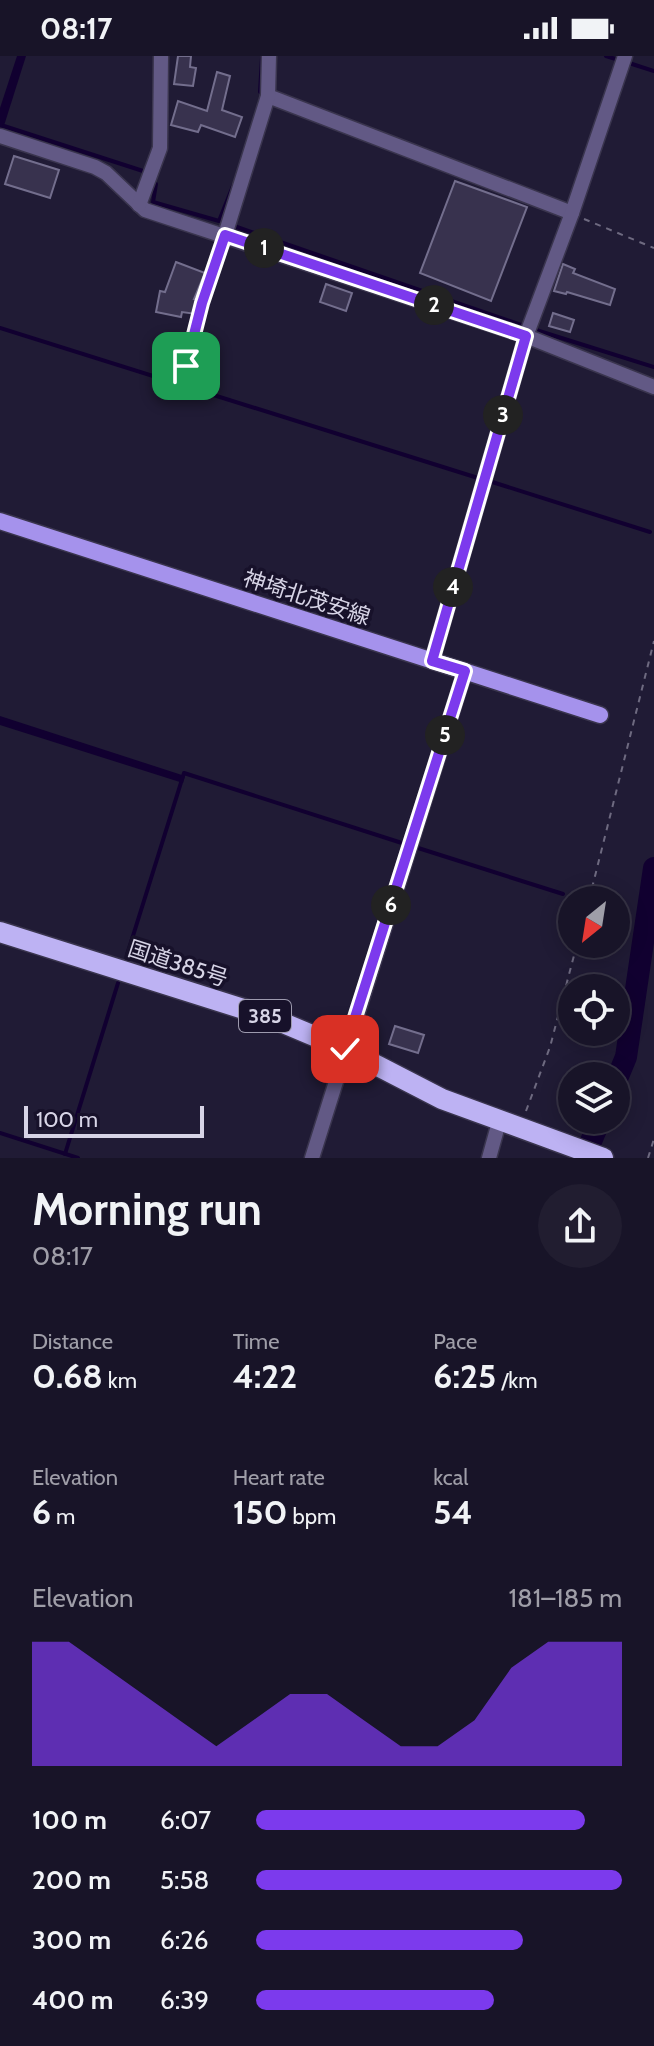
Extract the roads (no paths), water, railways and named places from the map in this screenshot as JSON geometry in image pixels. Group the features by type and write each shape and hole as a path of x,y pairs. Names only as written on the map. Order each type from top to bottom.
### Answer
{"highway":[{"name":"国道385号","path":"0,932 269,1017 345,1049 442,1099 603,1158"}],"main road":[{"name":"神埼北茂安線","path":"0,521 600,715"}],"street":[{"path":"139,205 160,148 161,56"},
{"path":"225,235 268,96 269,56"},
{"path":"432,661 526,336 625,56"},
{"path":"268,96 572,213"},
{"path":"0,136 95,167 106,173 145,210 526,336 654,387"},
{"path":"312,1158 465,671"},
{"path":"489,1158 509,1125"}],"waterway":[{"path":"606,56 619,60"},
{"path":"260,92 262,58"},
{"path":"629,63 654,71"},
{"path":"4,126 143,171"},
{"path":"156,184 153,202 219,221 233,186"},
{"path":"234,226 524,326"},
{"path":"0,328 478,478"},
{"path":"536,330 654,367"},
{"path":"489,481 650,532"},
{"path":"127,955 184,773 405,844"},
{"path":"415,847 558,892"},
{"path":"624,1062 654,868"},
{"path":"65,1154 118,983"},
{"path":"0,1133 78,1158"},
{"path":"584,1158 594,1134"}]}
